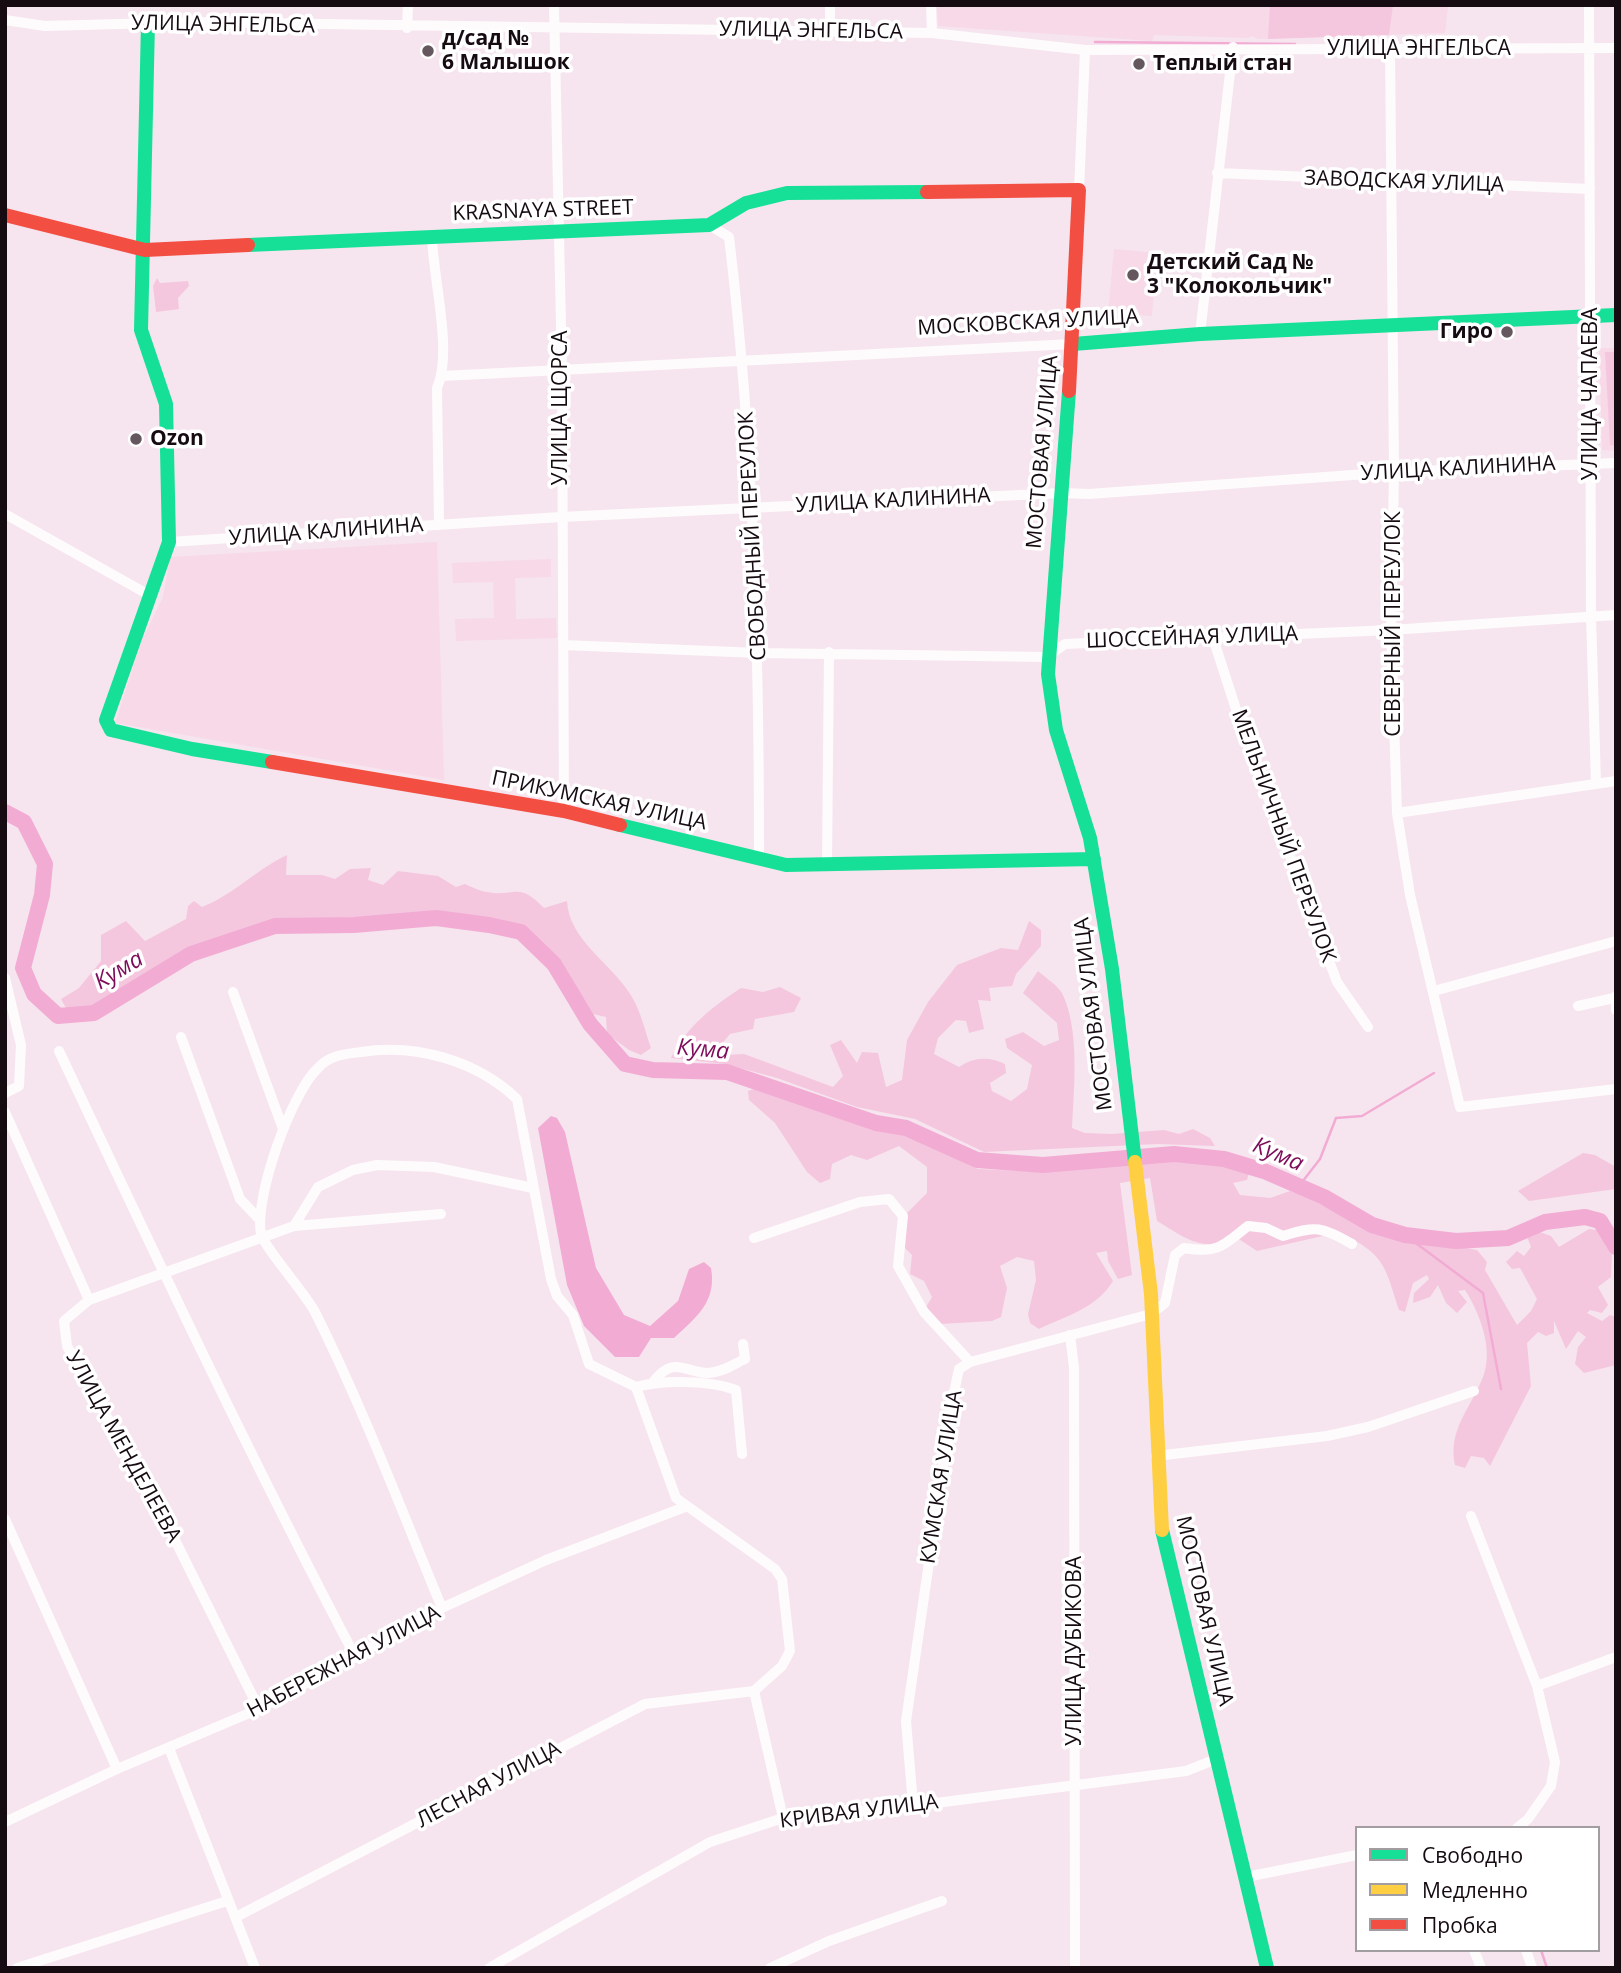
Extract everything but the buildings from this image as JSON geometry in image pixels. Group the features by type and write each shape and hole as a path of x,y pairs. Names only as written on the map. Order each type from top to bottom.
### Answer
{"street":[{"path":"407,28 408,5"},
{"name":"УЛИЦА ЩОРСА","path":"554,5 562,372 564,811"},
{"path":"830,5 831,31"},
{"path":"931,5 932,33"},
{"name":"УЛИЦА ЧАПАЕВА","path":"1589,5 1591,616 1596,784"},
{"name":"УЛИЦА ЭНГЕЛЬСА","path":"5,20 45,26 148,23 932,33 1086,50 1233,47 1390,50 1616,48"},
{"path":"5,514 149,595 169,542 166,404 141,330 141,270 145,250 148,23"},
{"path":"1200,334 1233,47"},
{"name":"МОСТОВАЯ УЛИЦА","path":"1086,50 1073,344 1047,657 1056,730 1094,859 1112,969 1151,1294 1159,1517 1219,1758 1267,1968"},
{"name":"СЕВЕРНЫЙ ПЕРЕУЛОК","path":"1390,50 1389,182 1394,472 1391,630 1397,813 1410,895 1460,1107 1616,1089"},
{"name":"ЗАВОДСКАЯ УЛИЦА","path":"1217,173 1590,189"},
{"name":"KRASNAYA STREET","path":"5,215 145,250 709,225 746,203 787,193 1079,190"},
{"name":"СВОБОДНЫЙ ПЕРЕУЛОК","path":"709,225 729,237 744,361 754,508 759,653 759,858"},
{"path":"432,237 433,263 440,299 442,376 437,388 439,525"},
{"name":"МОСКОВСКАЯ УЛИЦА","path":"442,376 1073,344 1200,334 1616,315"},
{"name":"УЛИЦА КАЛИНИНА","path":"169,542 561,517 1062,493 1089,494 1394,472 1616,463"},
{"name":"ПРИКУМСКАЯ УЛИЦА","path":"149,595 106,720 111,730 124,736 564,811 786,865 1094,859"},
{"name":"ШОССЕЙНАЯ УЛИЦА","path":"563,645 759,653 1047,657 1065,643 1391,630 1616,615"},
{"name":"МЕЛЬНИЧНЫЙ ПЕРЕУЛОК","path":"1213,638 1243,731 1337,982 1368,1027"},
{"path":"827,864 829,652"},
{"path":"1397,813 1616,781"},
{"path":"1434,991 1616,941"},
{"path":"5,978 21,1045 19,1086 5,1093"},
{"path":"233,992 283,1129"},
{"path":"1578,1006 1615,997 1616,1010"},
{"path":"181,1037 240,1199 260,1220"},
{"path":"442,1608 336,1355 312,1306 262,1238 260,1220 291,1105 318,1067 335,1056 380,1049 467,1064 498,1081 517,1099 551,1279 557,1296 572,1315 589,1364 636,1387 653,1382 736,1390 741,1454"},
{"path":"59,1051 163,1274 288,1529 356,1658"},
{"path":"5,1112 89,1300 294,1226 441,1214"},
{"path":"294,1226 318,1187 354,1170 377,1165 433,1167 533,1188"},
{"name":"КУМСКАЯ УЛИЦА","path":"754,1238 860,1202 889,1199 903,1216 898,1266 924,1312 970,1362 959,1369 953,1397 906,1721 913,1805"},
{"path":"970,1362 1151,1314 1165,1303 1175,1255 1184,1248 1205,1252 1223,1248 1248,1226 1266,1228 1283,1236 1310,1227 1322,1227 1352,1244"},
{"name":"УЛИЦА МЕНДЕЛЕЕВА","path":"89,1300 64,1321 67,1346 168,1526 259,1709"},
{"name":"УЛИЦА ДУБИКОВА","path":"1070,1335 1074,1368 1075,1968"},
{"path":"653,1382 662,1371 674,1368 690,1367 708,1373 721,1370 746,1359 743,1344"},
{"path":"636,1387 676,1498 775,1569 782,1579 790,1651 782,1666 754,1691 783,1818"},
{"path":"1156,1456 1327,1436 1368,1427 1474,1391"},
{"name":"НАБЕРЕЖНАЯ УЛИЦА","path":"5,1822 117,1769 259,1709 356,1658 442,1608 546,1560 685,1507"},
{"path":"1471,1516 1537,1686 1555,1762 1550,1786 1528,1819 1519,1826"},
{"path":"5,1519 117,1769"},
{"path":"1537,1686 1616,1657"},
{"name":"ЛЕСНАЯ УЛИЦА","path":"236,1917 645,1704 754,1691"},
{"path":"169,1748 255,1968"},
{"name":"КРИВАЯ УЛИЦА","path":"489,1968 710,1842 783,1818 913,1805 1186,1771 1219,1758"},
{"path":"1246,1877 1355,1856"},
{"path":"17,1968 227,1901"},
{"path":"770,1968 829,1941 942,1901"}],"shaded area":[{"path":"937,5 1448,5 1445,33 1258,39 1252,36 1154,35 1152,41 938,26"},
{"path":"1270,5 1393,5 1389,35 1268,39"},
{"name":"Детский Сад № 3 \"Колокольчик\"","path":"1114,249 1157,253 1152,316 1108,313"},
{"path":"157,278 160,283 188,281 189,286 178,298 179,309 156,312 153,286"},
{"path":"1599,348 1616,348 1616,451 1602,450"},
{"path":"1605,352 1616,352 1616,446 1610,445"},
{"path":"437,542 444,780 115,723 142,640 163,597 170,557"},
{"path":"551,559 551,577 515,578 516,619 556,618 557,638 456,641 455,619 494,618 493,582 453,583 452,563"},
{"path":"287,855 286,875 322,875 335,879 350,869 371,868 368,880 383,885 398,871 438,876 456,887 465,884 487,892 521,892 544,908 567,901 575,928 583,940 632,997 651,1048 641,1055 607,1034 606,1017 593,1014 559,959 525,927 487,918 435,913 272,922 189,949 93,1008 67,1010 61,999 79,988 101,961 101,935 126,921 145,941 186,919 188,906 194,901 202,907 213,902"},
{"path":"1029,921 1041,930 1041,946 1016,974 1012,986 989,988 991,1001 978,1000 984,1029 969,1033 966,1021 956,1020 938,1038 934,1054 959,1067 981,1059 1005,1064 1006,1073 990,1083 992,1091 1011,1101 1027,1089 1032,1065 1007,1048 1005,1039 1023,1032 1044,1046 1059,1040 1057,1023 1023,993 1038,971 1062,993 1068,1008 1074,1041 1072,1128 1085,1133 1111,1134 1164,1130 1179,1134 1193,1129 1210,1138 1215,1146 1158,1144 984,1152 915,1119 857,1107 777,1078 725,1064 671,1058 684,1037 701,1018 741,988 763,992 780,987 801,998 794,1012 755,1019 753,1029 730,1034 717,1050 726,1055 744,1054 833,1087 843,1076 830,1045 841,1040 857,1063 862,1052 878,1053 886,1087 902,1080 907,1040 928,1002 957,965 1001,948 1018,950"},
{"path":"754,1089 871,1128 903,1134 978,1169 1043,1172 1159,1161 1241,1166 1249,1173 1247,1180 1233,1183 1240,1195 1270,1198 1290,1191 1383,1234 1477,1250 1487,1262 1485,1270 1517,1325 1531,1311 1537,1299 1520,1268 1512,1269 1506,1262 1517,1251 1524,1256 1531,1247 1527,1237 1537,1231 1551,1236 1559,1247 1589,1229 1597,1230 1612,1251 1611,1277 1598,1287 1608,1305 1602,1313 1590,1310 1587,1313 1602,1321 1610,1315 1616,1317 1616,1365 1584,1373 1575,1364 1578,1347 1586,1337 1578,1331 1566,1349 1554,1321 1554,1333 1546,1336 1538,1332 1527,1343 1531,1386 1490,1466 1484,1458 1471,1456 1465,1468 1455,1465 1453,1452 1458,1429 1484,1374 1487,1353 1483,1330 1465,1290 1458,1291 1467,1302 1457,1313 1446,1303 1438,1285 1430,1297 1413,1303 1414,1293 1429,1279 1427,1275 1413,1283 1405,1312 1399,1310 1381,1262 1366,1248 1340,1232 1257,1251 1231,1234 1213,1244 1194,1241 1157,1221 1150,1178 1120,1183 1132,1275 1118,1279 1108,1261 1107,1251 1096,1253 1113,1281 1090,1305 1039,1329 1030,1323 1028,1314 1036,1280 1034,1261 1017,1257 1000,1266 1007,1288 1001,1317 992,1321 941,1324 926,1307 932,1297 924,1281 910,1274 912,1255 905,1248 906,1214 927,1193 927,1167 899,1146 867,1160 851,1155 832,1164 830,1179 820,1183 807,1172 775,1123 749,1100 748,1091"},
{"path":"551,1116 557,1118 565,1132 596,1268 624,1315 650,1326 678,1301 689,1269 704,1262 711,1268 711,1290 703,1308 674,1338 651,1338 639,1357 615,1357 584,1326 567,1285 538,1128"},
{"path":"1583,1153 1595,1155 1616,1167 1616,1189 1529,1201 1518,1191"}],"waterway":[{"path":"1095,42 1295,44"},
{"name":"Кума","path":"5,812 24,822 45,864 42,895 23,968 34,994 58,1016 94,1013 191,954 275,926 354,925 436,918 489,925 521,932 554,964 590,1024 625,1064 653,1070 727,1072 876,1123 906,1128 977,1160 1043,1165 1174,1154 1224,1159 1264,1171 1324,1197 1372,1225 1405,1235 1456,1241 1508,1238 1545,1222 1585,1217 1600,1221 1616,1247"},
{"path":"1299,1186 1320,1159 1336,1118 1362,1116 1434,1073"},
{"path":"1405,1235 1483,1293 1501,1389"},
{"path":"1542,1952 1547,1968"}],"traffic: fast":[{"path":"148,23 141,330 166,404 169,542 106,720 111,730 192,749 272,762"},
{"path":"248,245 709,225 746,203 787,193 927,192"},
{"path":"1073,344 1200,334 1616,315"},
{"path":"1069,391 1048,674 1056,730 1090,838 1112,969 1135,1162"},
{"path":"620,825 786,865 1094,859"},
{"path":"1162,1530 1267,1968"}],"traffic: slow":[{"path":"1135,1162 1151,1294 1162,1530"}],"traffic: jam":[{"path":"927,192 1079,190 1069,391"},
{"path":"5,215 145,250 248,245"},
{"path":"272,762 564,811 620,825"}],"place":[{"name":"д/сад № 6 Малышок","path":"428,51"},
{"name":"Теплый стан","path":"1139,64"},
{"name":"Детский Сад № 3 \"Колокольчик\"","path":"1133,275"},
{"name":"Гиро","path":"1507,332"},
{"name":"Ozon","path":"136,439"}]}
